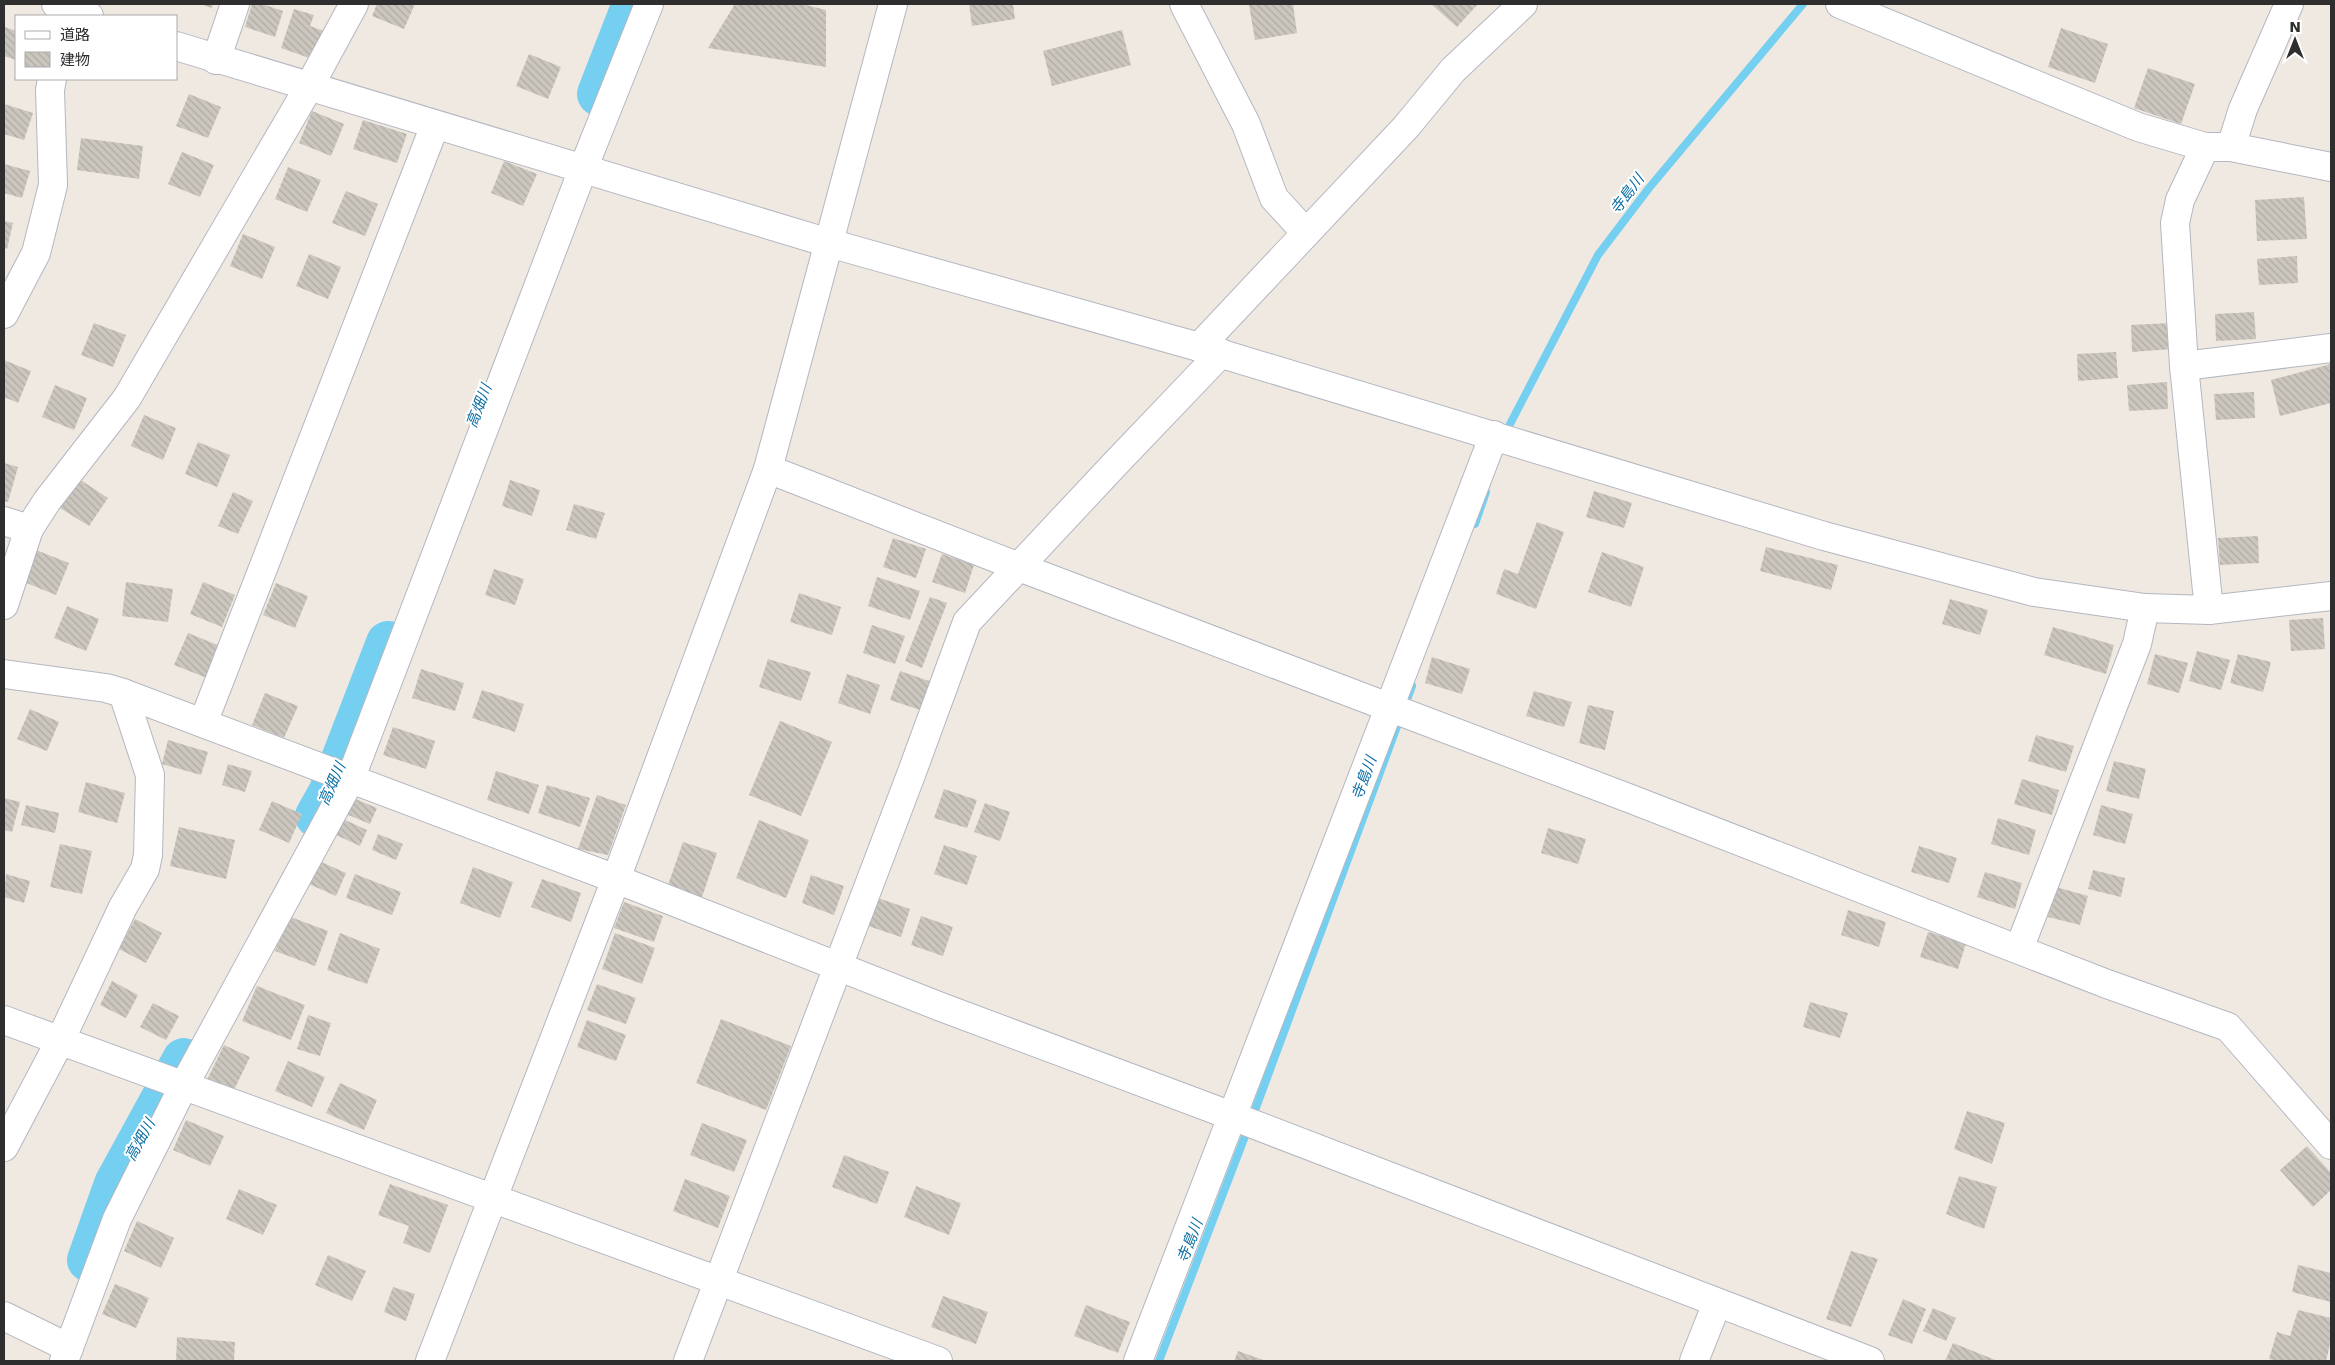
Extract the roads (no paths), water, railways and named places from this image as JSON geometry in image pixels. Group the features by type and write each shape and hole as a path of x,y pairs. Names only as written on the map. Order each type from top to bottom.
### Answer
{"street":[{"path":"216,60 235,4"},
{"path":"4,605 16,525 47,501 127,398 310,85 354,4"},
{"path":"4,1316 64,1353 173,1083 342,777 649,4"},
{"path":"430,1361 616,879 768,469 893,4"},
{"path":"1184,4 1246,124 1274,198 1306,233"},
{"path":"688,1361 967,622 1114,464 1306,233 1406,126 1453,70 1523,4"},
{"path":"1840,4 2138,126 2218,147 2331,167"},
{"path":"2209,610 2184,366 2175,223 2180,200 2244,109 2289,4"},
{"path":"178,47 216,60 310,85 435,125 829,243 1210,350 1824,536 2034,592 2145,608 2209,610 2331,596"},
{"path":"4,314 36,253 53,185 50,90 52,80"},
{"path":"203,723 435,125"},
{"path":"2184,366 2331,348"},
{"path":"1138,1361 1232,1116 1398,711 1494,435"},
{"path":"768,469 1019,567 2228,1027 2331,1145"},
{"path":"2019,949 2137,644 2145,608"},
{"path":"4,674 106,688 123,693 616,879 941,1007 1232,1116 1870,1361"},
{"path":"4,1147 60,1041 123,907 145,869 148,855 150,776 123,693"},
{"path":"4,1020 492,1200 938,1361"},
{"path":"1694,1361 1716,1303"}],"waterway":[{"name":"高畑川","path":"599,94 634,4"},
{"name":"寺島川","path":"1509,426 1598,255 1649,188 1803,4"},
{"name":"寺島川","path":"1475,524 1486,492"},
{"name":"高畑川","path":"317,816 330,793 388,643"},
{"name":"寺島川","path":"1254,1113 1412,686"},
{"name":"高畑川","path":"89,1260 116,1184 184,1060"},
{"name":"寺島川","path":"1159,1361 1247,1131"}]}
